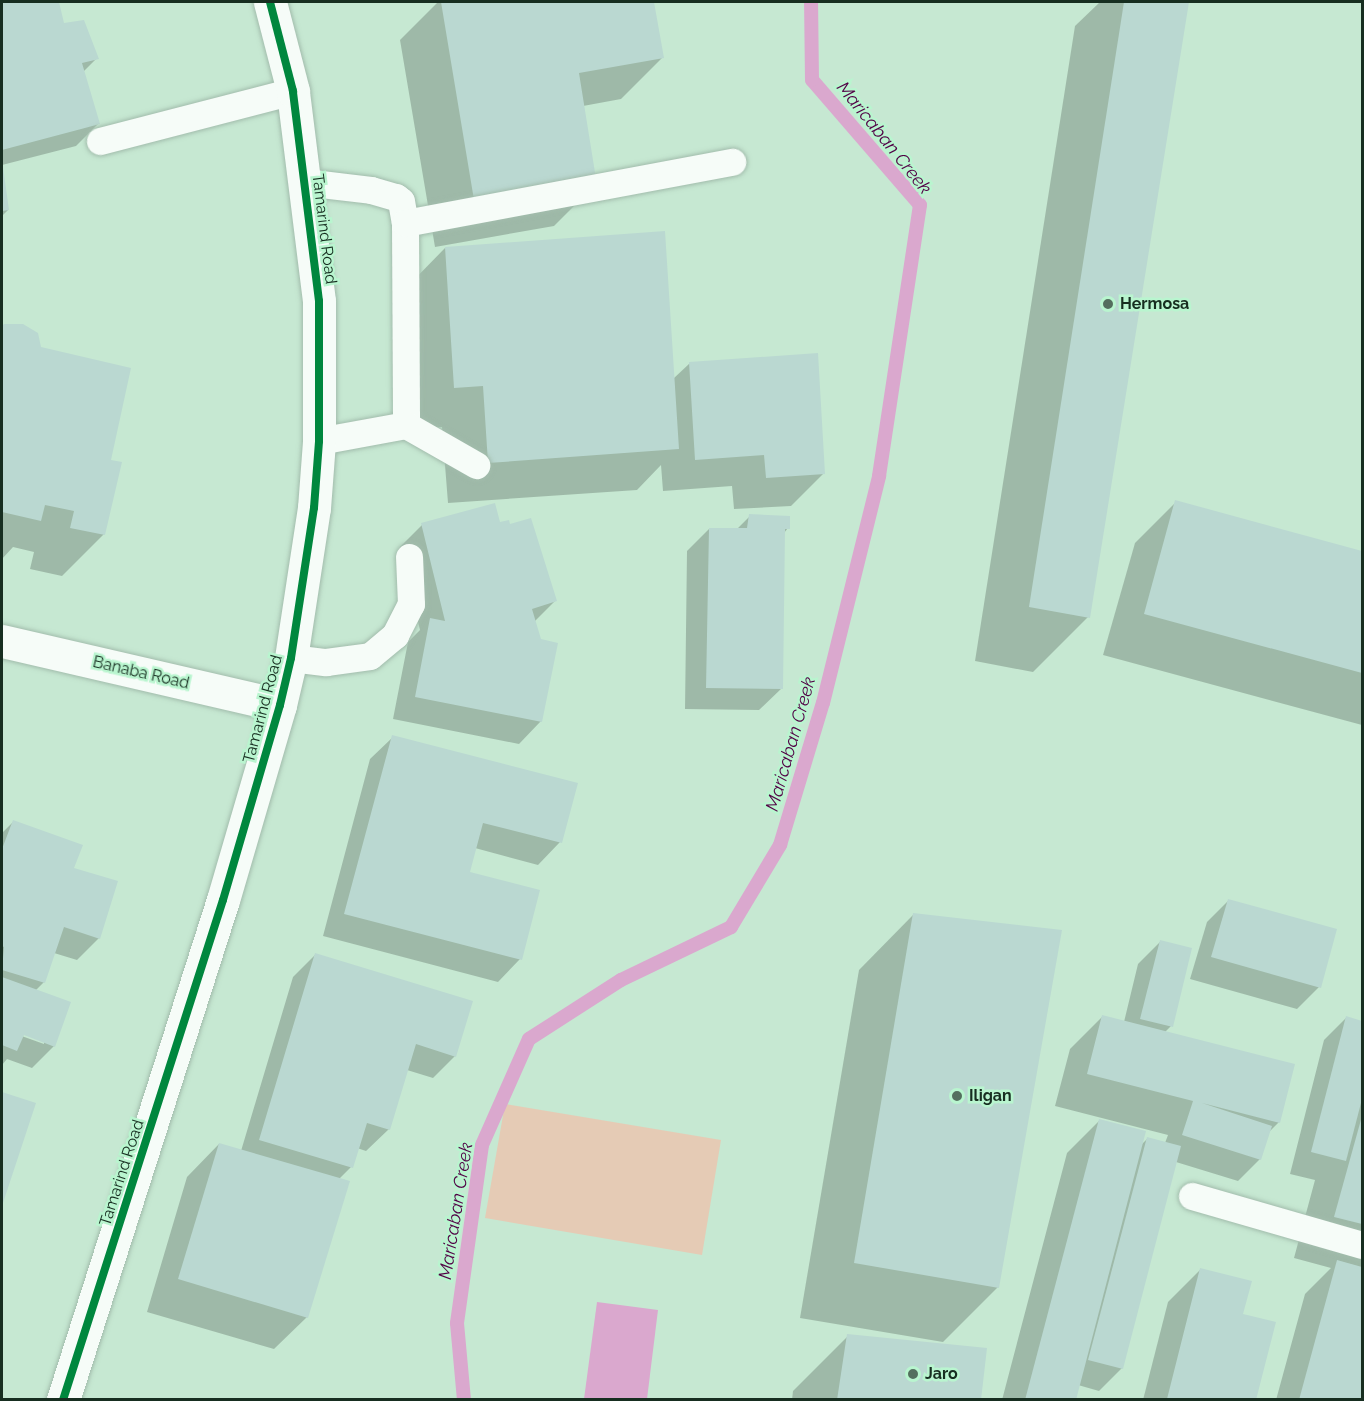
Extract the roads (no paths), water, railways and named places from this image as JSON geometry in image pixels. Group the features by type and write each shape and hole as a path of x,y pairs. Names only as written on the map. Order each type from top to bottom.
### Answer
{"street":[{"name":"Tamarind Road","path":"63,1400 223,900 280,705 291,658 314,508 319,441 319,301 293,91 270,2"},
{"name":"Banaba Road","path":"2,641 280,705"}],"lane":[{"path":"100,141 293,91"},
{"path":"405,223 732,162"},
{"path":"304,182 371,190 396,197 401,201 405,223 406,425"},
{"path":"319,441 406,425 476,465"},
{"path":"291,658 326,662 370,656 395,635 411,604 409,557"},
{"path":"1192,1196 1362,1245"}],"waterway":[{"name":"Maricaban Creek","path":"464,1400 457,1323 482,1145 529,1039 621,980 731,927 780,845 823,703 879,476 920,205 812,80 811,2"}],"place":[{"name":"Hermosa","path":"1108,304"},
{"name":"Iligan","path":"957,1096"},
{"name":"Jaro","path":"913,1374"}]}
